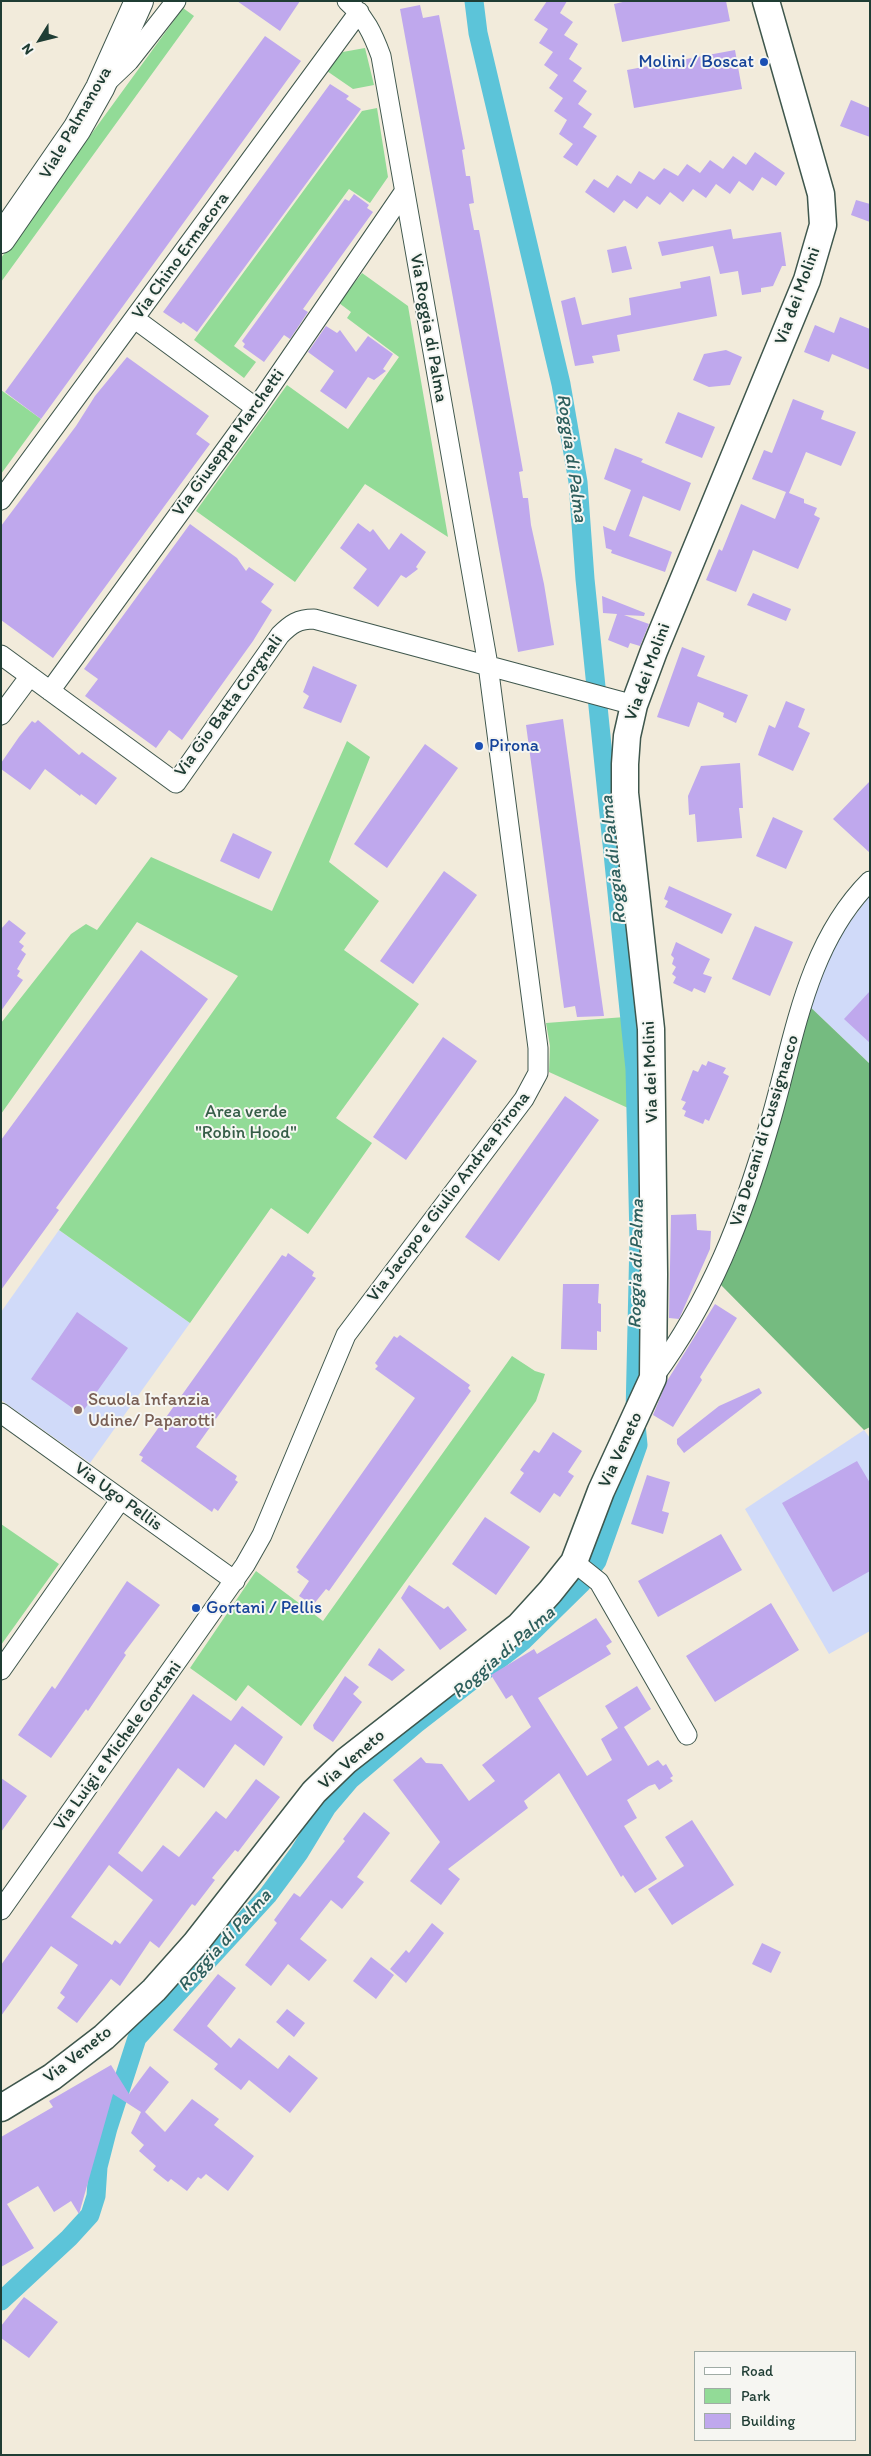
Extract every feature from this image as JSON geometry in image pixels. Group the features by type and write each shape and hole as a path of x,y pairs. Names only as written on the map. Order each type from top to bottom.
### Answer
{"main road":[{"name":"Viale Palmanova","path":"1,239 52,169 100,88 139,1"}],"street":[{"path":"100,88 129,61 176,1"},
{"name":"Via dei Molini","path":"649,1388 654,1274 651,1029 625,793 628,703 654,651 807,280 823,225 821,194 766,1"},
{"name":"Via Roggia di Palma","path":"353,7 372,31 381,56 488,665"},
{"name":"Via Chino Ermacora","path":"1,500 136,319 353,7"},
{"name":"Via Giuseppe Marchetti","path":"50,691 256,408 404,192"},
{"path":"136,319 256,408"},
{"name":"Via Gio Batta Corgnali","path":"1,655 176,783 280,635 295,622 314,619 628,703"},
{"name":"Via Jacopo e Giulio Andrea Pirona","path":"235,1581 262,1535 346,1335 524,1099 538,1073 538,1048 488,665"},
{"path":"1,715 30,676"},
{"name":"Via Decani di Cussignacco","path":"649,1388 708,1292 731,1243 769,1126 812,970 829,938 859,892 870,881"},
{"name":"Via Veneto","path":"1,2108 52,2077 104,2036 154,1990 195,1944 320,1786 346,1761 519,1626 550,1592 579,1565 601,1491 649,1388"},
{"name":"Via Ugo Pellis","path":"1,1413 235,1581"},
{"path":"1,1670 121,1499"},
{"path":"579,1565 599,1582 687,1735"},
{"name":"Via Luigi e Michele Gortani","path":"1,1910 235,1581"}],"shaded area":[{"path":"870,895 870,1064 805,1002 844,930"},
{"path":"59,1230 190,1323 90,1463 1,1400 1,1312"},
{"path":"864,1430 870,1438 870,1631 829,1654 745,1509"}],"green space":[{"path":"183,8 194,16 1,282 1,258"},
{"path":"365,48 374,85 353,89 324,69 337,53"},
{"path":"377,108 388,177 370,203 349,189 234,346 256,362 244,378 194,340 362,111"},
{"path":"362,273 408,306 448,537 365,484 295,582 196,511 287,385 348,429 399,357 347,318 351,312 339,303"},
{"path":"1,390 41,419 1,474"},
{"name":"Area verde \"Robin Hood\"","path":"347,741 370,757 329,862 379,901 344,950 419,1004 336,1118 372,1143 308,1234 271,1208 190,1323 59,1230 238,976 137,922 1,1114 1,1023 71,934 86,924 97,930 151,857 272,911"},
{"path":"805,1002 870,1064 870,1427 864,1430 720,1284 736,1253 754,1204"},
{"path":"625,1017 628,1057 628,1108 549,1072 550,1046 546,1023"},
{"path":"512,1356 535,1371 545,1374 536,1401 301,1726 248,1685 236,1701 190,1668 256,1571 323,1621"},
{"path":"1,1524 59,1564 1,1645"}],"building":[{"path":"237,1 300,1 280,31"},
{"path":"547,1 567,1 560,13 573,22 564,35 578,44 569,59 582,68 573,81 587,91 578,104 592,114 583,127 597,136 577,166 563,157 573,144 559,134 567,120 554,111 563,98 549,88 558,75 544,65 553,52 539,43 548,29 534,20"},
{"path":"627,1 726,1 730,21 622,42 614,4"},
{"path":"420,5 423,18 439,15 465,149 462,150 466,176 470,176 474,203 469,204 474,230 479,230 523,471 519,472 523,498 528,498 531,525 544,584 554,645 518,652 400,9"},
{"path":"265,36 301,61 41,419 5,392"},
{"path":"735,50 742,89 634,108 627,70"},
{"path":"330,84 349,96 346,99 361,109 197,332 183,322 181,324 163,312"},
{"path":"851,100 870,108 870,137 840,126"},
{"path":"755,152 785,173 776,186 762,177 753,191 739,181 730,194 716,184 706,198 693,189 683,202 670,192 660,205 647,196 637,209 624,200 614,213 585,192 594,179 608,188 617,175 631,184 639,171 654,180 664,168 678,176 687,164 700,173 710,160 723,169 733,156 746,165"},
{"path":"354,194 369,205 367,208 373,212 303,309 308,312 290,339 284,335 264,362 243,347 245,344 242,341 345,199 349,201"},
{"path":"856,200 870,204 870,222 851,215"},
{"path":"731,229 733,239 781,232 786,266 782,266 773,286 761,288 761,292 742,295 738,271 720,274 713,246 662,256 658,242"},
{"path":"626,246 632,269 612,273 607,250"},
{"path":"710,276 717,316 617,335 620,351 592,356 594,363 575,366 561,301 575,297 582,325 631,315 629,298 681,288 680,282"},
{"path":"840,317 870,329 870,370 832,354 829,362 804,352 815,325 834,333"},
{"path":"326,326 337,333 340,330 356,352 368,336 393,354 383,369 386,371 374,380 368,377 346,409 320,391 334,371 308,352"},
{"path":"726,350 742,357 730,385 709,387 693,380 704,354"},
{"path":"127,357 209,416 196,434 210,444 53,658 1,620 1,526 76,426 95,396"},
{"path":"793,399 824,411 821,419 856,432 841,466 806,452 789,493 804,499 804,503 817,508 814,515 820,518 798,569 753,550 736,592 706,580 719,549 722,551 741,504 775,519 786,492 752,479 764,450 772,453"},
{"path":"678,412 715,427 702,458 665,443"},
{"path":"615,448 643,459 641,462 691,483 680,511 643,496 629,536 672,552 665,572 611,553 612,550 606,548 603,526 615,531 631,490 604,479"},
{"path":"358,523 370,532 373,529 389,550 401,533 426,552 416,567 418,569 406,578 401,575 378,607 353,588 367,569 340,548"},
{"path":"190,524 237,558 246,571 249,567 274,584 261,602 272,610 253,641 182,740 169,730 156,748 85,696 98,679 84,669"},
{"path":"753,593 791,609 786,621 747,605"},
{"path":"602,596 645,613 644,616 624,615 649,624 640,646 630,643 628,648 608,640 617,614 603,613"},
{"path":"682,647 705,656 697,676 748,695 736,723 723,717 724,713 698,702 689,727 657,717"},
{"path":"313,666 357,685 341,723 303,708 309,696 303,692"},
{"path":"786,701 805,709 798,727 810,733 793,771 758,755 769,725 775,728"},
{"path":"563,719 604,1016 577,1017 575,1006 564,1008 526,725"},
{"path":"38,720 79,755 82,752 117,778 96,805 81,794 80,796 45,769 30,790 1,769 1,763 19,737 32,721 35,723"},
{"path":"425,744 458,768 387,868 354,844"},
{"path":"740,763 743,808 739,808 742,838 697,842 695,814 689,815 688,796 701,766"},
{"path":"870,781 870,853 833,819"},
{"path":"773,817 803,831 786,869 756,856"},
{"path":"233,833 272,852 259,879 220,861"},
{"path":"444,871 477,895 413,984 380,961"},
{"path":"669,886 732,914 722,934 665,907 668,901 664,899"},
{"path":"9,920 26,933 19,942 24,946 21,950 26,954 17,969 20,971 17,976 23,980 1,1011 1,929"},
{"path":"755,926 793,942 770,996 732,979"},
{"path":"676,942 710,959 703,974 712,977 705,993 694,988 692,992 673,983 676,977 672,974 676,967 672,964 674,958 671,955"},
{"path":"141,950 208,999 56,1208 59,1210 1,1290 1,1140"},
{"path":"870,991 870,1043 844,1019"},
{"path":"443,1037 477,1061 406,1160 373,1137"},
{"path":"708,1061 726,1068 723,1073 729,1076 709,1121 705,1119 703,1124 684,1116 686,1111 682,1109 686,1102 681,1100 693,1070 698,1072 702,1064 706,1066"},
{"path":"565,1096 599,1120 499,1261 465,1237"},
{"path":"696,1214 697,1230 711,1231 710,1249 679,1319 669,1318 671,1215"},
{"path":"288,1253 314,1272 312,1276 316,1278 196,1447 237,1476 235,1480 238,1482 218,1511 214,1508 212,1512 141,1461 143,1457 139,1455 282,1255 286,1257"},
{"path":"563,1284 599,1284 598,1303 601,1304 601,1332 597,1331 597,1350 561,1349"},
{"path":"715,1304 737,1318 700,1377 702,1380 673,1427 653,1415 667,1381"},
{"path":"77,1312 128,1348 81,1414 31,1379"},
{"path":"400,1335 470,1385 468,1388 471,1391 329,1591 326,1589 313,1605 299,1596 309,1581 297,1572 299,1570 296,1567 415,1398 375,1369 378,1366 375,1363 394,1336 397,1338"},
{"path":"759,1388 762,1393 684,1453 677,1444 677,1439 719,1406"},
{"path":"553,1432 582,1451 568,1472 574,1476 560,1497 554,1493 540,1513 510,1493 524,1473 520,1470 534,1450 539,1453"},
{"path":"857,1461 870,1483 870,1571 833,1592 782,1503"},
{"path":"647,1475 670,1482 662,1511 669,1513 663,1534 631,1524"},
{"path":"485,1517 530,1547 496,1595 452,1564"},
{"path":"721,1534 742,1570 658,1617 638,1581"},
{"path":"127,1581 160,1605 124,1653 126,1655 88,1711 86,1709 51,1758 18,1735 52,1686 55,1689"},
{"path":"409,1585 444,1609 448,1606 467,1630 440,1650 401,1598"},
{"path":"771,1603 799,1650 715,1702 686,1656"},
{"path":"596,1618 612,1642 606,1646 611,1654 538,1698 587,1776 612,1760 601,1739 618,1728 605,1706 637,1686 651,1709 624,1727 648,1766 658,1760 663,1766 666,1764 673,1776 670,1778 673,1781 659,1790 655,1784 649,1786 627,1800 637,1818 624,1826 657,1879 635,1893 623,1875 621,1877 559,1773 524,1801 528,1808 448,1869 460,1879 441,1905 410,1881 440,1842 393,1780 421,1757 426,1763 442,1764 469,1801 495,1781 482,1765 531,1727 512,1695 506,1699 491,1675 534,1649 537,1654"},
{"path":"379,1648 405,1670 392,1681 368,1665"},
{"path":"345,1676 359,1687 353,1694 362,1702 333,1742 314,1729 313,1725"},
{"path":"193,1694 231,1721 242,1706 283,1737 264,1766 235,1744 204,1788 178,1768 118,1853 142,1872 163,1845 179,1857 216,1811 226,1819 256,1779 280,1797 238,1852 235,1850 212,1878 215,1880 195,1906 192,1904 159,1948 150,1941 120,1986 111,1979 77,2023 57,2008 65,1997 60,1993 78,1965 51,1946 1,2016 1,1965","holes":["109,1865 153,1900 120,1944 115,1940 112,1945 71,1917"]},
{"path":"1,1778 27,1796 1,1832"},
{"path":"364,1812 390,1833 357,1877 364,1882 342,1909 331,1900 300,1939 327,1960 309,1981 288,1964 271,1986 245,1965 277,1923 274,1920 294,1893 300,1897 345,1841 343,1839"},
{"path":"692,1820 734,1885 672,1925 648,1889 684,1866 665,1837"},
{"path":"432,1923 444,1933 406,1983 390,1969 406,1950 409,1953"},
{"path":"762,1943 781,1952 771,1973 752,1964"},
{"path":"371,1957 394,1975 376,1999 353,1981"},
{"path":"218,1974 236,1988 207,2026 231,2048 239,2038 278,2069 289,2055 318,2078 290,2113 249,2080 241,2090 214,2069 218,2064 173,2030"},
{"path":"287,2009 305,2023 294,2037 276,2022"},
{"path":"111,2065 129,2094 150,2066 169,2082 145,2112 165,2132 192,2099 219,2119 214,2125 254,2156 228,2191 206,2174 201,2179 198,2177 187,2191 171,2179 168,2182 153,2170 156,2166 139,2151 144,2145 131,2133 141,2112 113,2094 79,2214 71,2201 54,2212 38,2186 7,2204 34,2248 1,2267 1,2137 53,2107 49,2101"},
{"path":"24,2297 58,2322 29,2358 1,2338 1,2326"}],"waterway":[{"name":"Roggia di Palma","path":"1,2301 69,2238 90,2215 96,2196 98,2167 108,2128 137,2038 268,1895 299,1853 327,1807 350,1780 416,1724 523,1641 581,1584 597,1561 638,1445 635,1414 639,1239 635,1069 585,579 578,482 561,384 478,33 474,1"}],"place":[{"name":"Molini / Boscat","path":"764,62"},
{"name":"Pirona","path":"479,746"},
{"name":"Scuola Infanzia Udine/ Paparotti","path":"78,1410"},
{"name":"Gortani / Pellis","path":"196,1608"}]}
